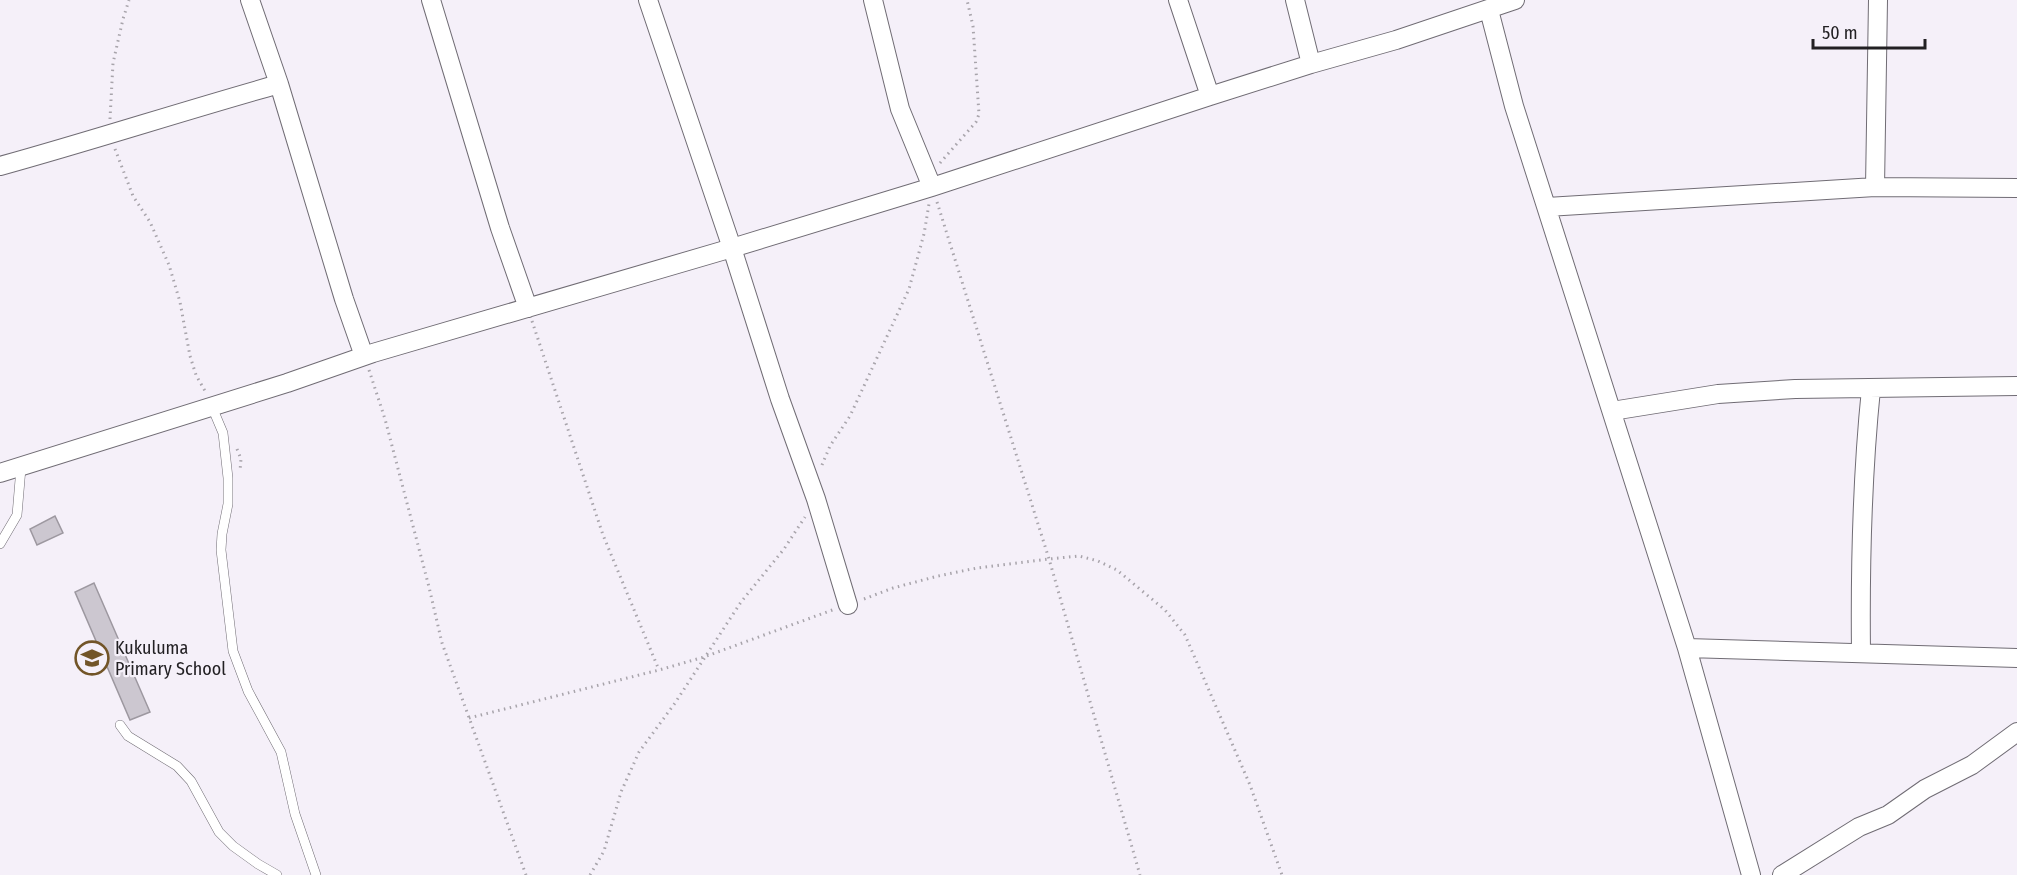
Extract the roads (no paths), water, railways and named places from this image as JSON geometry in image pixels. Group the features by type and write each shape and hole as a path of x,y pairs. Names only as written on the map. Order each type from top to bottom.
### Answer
{"street":[{"path":"250,0 279,84 344,299 364,356"},
{"path":"431,0 500,228 528,308"},
{"path":"648,0 732,248 780,399 813,490 848,604"},
{"path":"873,0 900,109 932,187"},
{"path":"1178,0 1210,96"},
{"path":"1294,0 1311,64"},
{"path":"7,468 212,407 364,356 932,187 1515,0"},
{"path":"1875,187 1878,0"},
{"path":"1489,10 1514,106 1687,648 1751,875"},
{"path":"0,166 279,84"},
{"path":"1547,207 1875,187 2017,188"},
{"path":"1611,411 1718,394 1795,389 2017,386"},
{"path":"1861,653 1863,462 1871,389"},
{"path":"1687,648 2017,658"},
{"path":"1782,875 1859,827 1888,815 1924,789 1972,765 2017,732"}],"lane":[{"path":"212,407 223,433 228,478 228,504 222,534 222,550 232,651 248,691 281,752 295,814 316,875"},
{"path":"0,544 17,515 7,468"},
{"path":"120,725 128,736 177,766 190,781 219,832 233,846 277,875"}],"place":[{"name":"Kukuluma Primary School","path":"92,658"}]}
